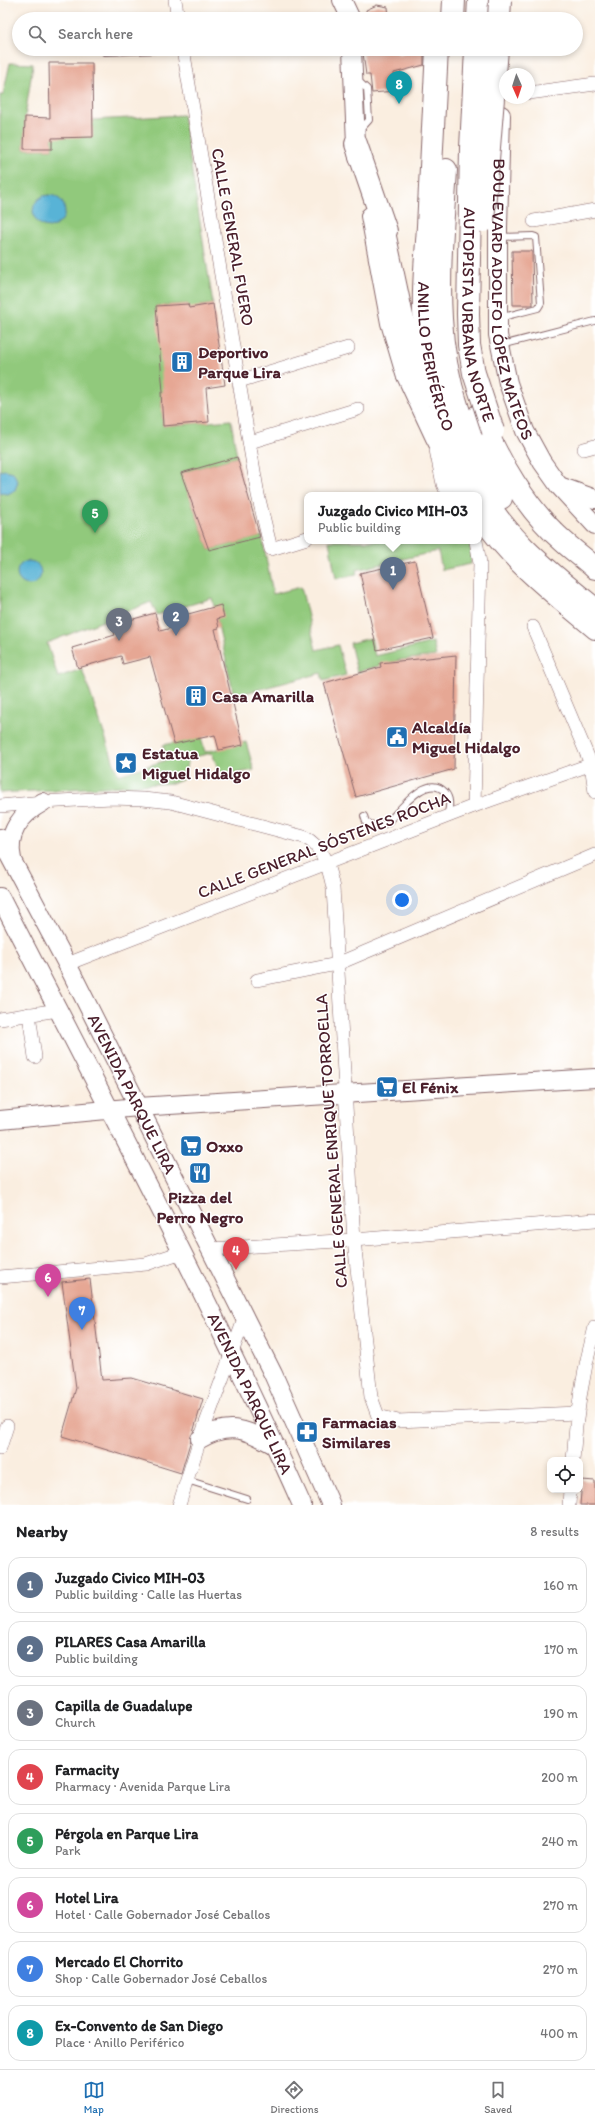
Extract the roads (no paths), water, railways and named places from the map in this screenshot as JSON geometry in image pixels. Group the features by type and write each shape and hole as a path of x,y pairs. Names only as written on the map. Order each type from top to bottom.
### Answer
{"highway":[{"path":"438,12 439,0"},
{"path":"453,12 454,0"},
{"path":"473,0 473,12"},
{"path":"478,12 479,0"},
{"name":"ANILLO PERIFÉRICO","path":"437,56 424,319 436,390 454,443 469,474 481,492"},
{"name":"AUTOPISTA URBANA NORTE","path":"452,56 441,275 441,318 445,359 453,393 464,427 478,458 511,514 524,532 548,557 595,598"},
{"name":"ANILLO PERIFÉRICO","path":"473,56 473,74 458,274 458,313 462,353 470,388 479,416 507,473 525,498 562,542 595,567"},
{"name":"AUTOPISTA URBANA NORTE","path":"476,56 468,253 469,345 474,373 482,401 502,454 523,488 548,523 575,551 595,567"},
{"path":"468,314 477,287 481,261 496,56"},
{"path":"473,74 500,165"},
{"path":"356,140 381,218 402,267 409,288 436,390"},
{"path":"381,218 409,349 435,430 472,492"},
{"path":"398,302 406,316 425,376 436,390"},
{"name":"ANILLO PERIFÉRICO","path":"482,493 496,514 523,548 563,584 595,609"},
{"path":"482,507 494,525 524,563 553,590 595,624"}],"main road":[{"path":"342,0 348,12"},
{"path":"352,12 353,0"},
{"path":"352,56 356,140 390,323 405,374 435,430 464,492"},
{"name":"BOULEVARD ADOLFO LÓPEZ MATEOS","path":"504,56 498,237 498,318 500,345 508,382 525,431 542,462 559,486 595,524"},
{"path":"559,486 595,499"},
{"path":"482,520 513,558 537,583 595,630"},
{"path":"13,863 10,846 15,827 27,812 43,802"},
{"name":"AVENIDA PARQUE LIRA","path":"0,838 67,964 211,1249 273,1374 331,1505"},
{"name":"AVENIDA PARQUE LIRA","path":"0,897 182,1252 276,1446 302,1505"},
{"path":"0,1120 138,1107 595,1078"},
{"path":"200,1439 222,1430 239,1429 253,1432 276,1446"}],"street":[{"path":"175,0 177,12"},
{"name":"CALLE GENERAL FUERO","path":"184,56 258,495 271,549 304,539"},
{"path":"535,92 595,84"},
{"path":"534,221 595,210"},
{"path":"239,381 348,348"},
{"path":"250,442 358,409"},
{"path":"435,430 443,484 447,492"},
{"path":"474,806 480,563 477,544"},
{"path":"533,627 593,764 595,792"},
{"name":"CALLE GENERAL SÓSTENES ROCHA","path":"67,964 446,816 593,764"},
{"name":"CALLE GENERAL ENRIQUE TORROELLA","path":"0,806 112,798 171,802 304,837 317,845 326,863 333,888 354,1240 371,1397 378,1416 398,1421 576,1413"},
{"path":"257,980 337,964 595,856"},
{"path":"0,1019 58,1010"},
{"path":"29,1014 35,1057"},
{"path":"211,1249 354,1240 595,1220"},
{"path":"0,1277 146,1264 182,1252"},
{"path":"179,1505 200,1439 231,1352 245,1318"},
{"path":"573,1457 576,1413 595,1326"},
{"path":"0,1448 7,1426"},
{"path":"569,1505 570,1493"}],"lane":[{"path":"498,237 536,237 541,303 538,308 498,318"},
{"path":"500,345 595,321"},
{"path":"364,816 366,822 373,826 381,826 387,823 422,788 432,785 441,787 447,793 450,808 446,816"},
{"path":"187,1480 247,1499"}],"water":[{"path":"46,195 52,195 62,202 65,211 64,217 58,224 52,227 46,227 36,220 33,214 33,208 40,198"},
{"path":"5,470 13,472 18,482 15,490 8,494 0,493 0,471"},
{"path":"29,561 38,564 41,573 38,582 29,585 20,582 17,573 20,564"}],"place":[{"name":"Ex-Convento de San Diego","path":"399,104"},
{"name":"Deportivo Parque Lira","path":"182,362"},
{"name":"Pérgola en Parque Lira","path":"95,533"},
{"name":"Juzgado Civico MIH-03","path":"393,590"},
{"name":"PILARES Casa Amarilla","path":"176,636"},
{"name":"Capilla de Guadalupe","path":"119,641"},
{"name":"Casa Amarilla","path":"196,696"},
{"name":"Alcaldía Miguel Hidalgo","path":"397,737"},
{"name":"Estatua Miguel Hidalgo","path":"126,763"},
{"name":"El Fénix","path":"387,1087"},
{"name":"Oxxo","path":"191,1146"},
{"name":"Pizza del Perro Negro","path":"200,1173"},
{"name":"Farmacity","path":"236,1270"},
{"name":"Hotel Lira","path":"48,1297"},
{"name":"Mercado El Chorrito","path":"82,1330"},
{"name":"Farmacias Similares","path":"307,1432"}]}
